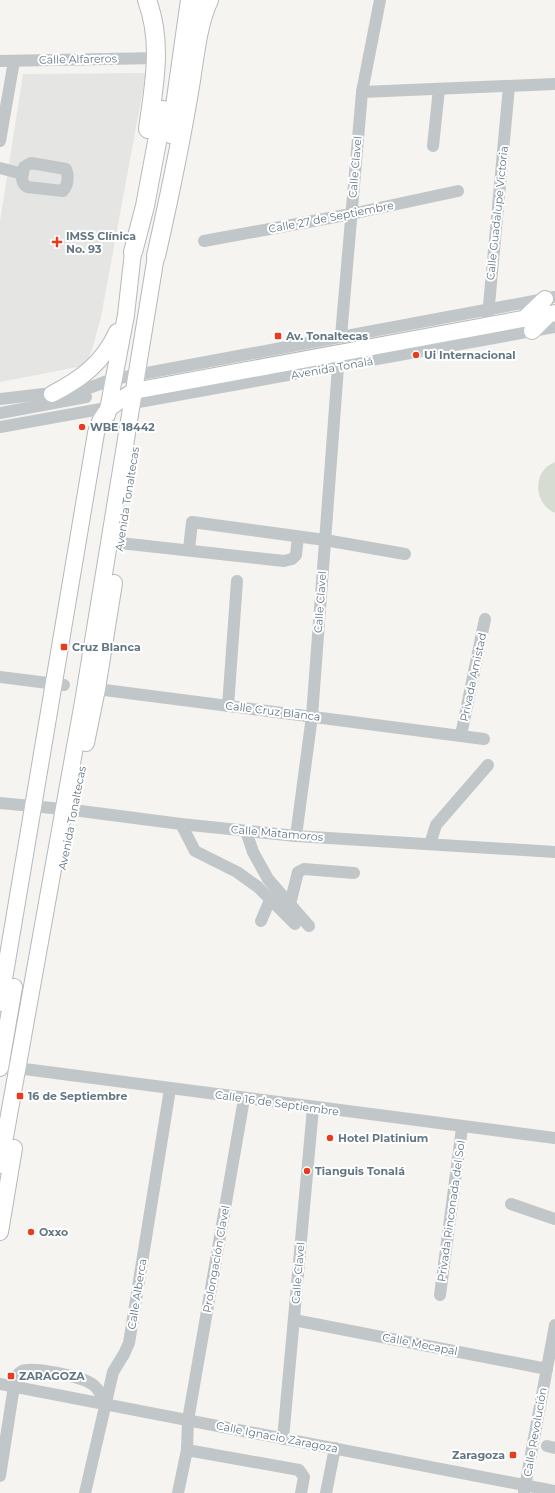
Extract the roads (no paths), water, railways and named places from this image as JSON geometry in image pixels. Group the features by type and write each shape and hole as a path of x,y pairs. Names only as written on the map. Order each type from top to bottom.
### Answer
{"highway":[{"path":"133,252 157,58 156,29 147,0"},
{"path":"133,252 146,198 174,50 181,0"},
{"path":"156,256 175,96 190,0"},
{"path":"156,256 175,174 199,36 209,0"}],"main road":[{"path":"0,1067 38,807 96,433 100,420 108,408 112,379 126,315 133,252"},
{"name":"Avenida Tonaltecas","path":"91,688 136,375 156,256"},
{"path":"528,325 550,298"},
{"path":"52,394 80,378 97,364 113,342 126,315"},
{"name":"Avenida Tonalá","path":"108,408 133,398 528,325 553,318"},
{"path":"112,379 133,398"},
{"name":"Avenida Tonaltecas","path":"0,1232 23,1069 68,809 120,543 138,431 133,398"},
{"path":"0,1003 5,945 38,807"},
{"name":"Avenida Tonaltecas","path":"0,1165 23,1069"}],"street":[{"name":"Calle Clavel","path":"341,336 362,92 380,0"},
{"name":"Calle Alfareros","path":"0,61 157,58"},
{"path":"0,141 14,61"},
{"path":"362,92 555,84"},
{"name":"Calle Guadalupe Victoria","path":"487,332 509,86"},
{"path":"433,146 439,89"},
{"path":"0,168 23,174"},
{"name":"Calle 27 de Septiembre","path":"204,241 351,214 458,191"},
{"path":"0,400 52,394 86,388 112,379 550,298"},
{"name":"Avenida Tonalá","path":"133,398 338,366 487,332"},
{"name":"Calle Clavel","path":"296,836 312,716 338,366"},
{"path":"0,413 86,398"},
{"name":"Avenida Tonalá","path":"0,427 108,408"},
{"path":"189,549 192,522 325,540 405,554"},
{"path":"120,543 189,549 284,561 292,559 296,555 298,537"},
{"path":"228,706 237,580"},
{"name":"Privada Amistad","path":"461,735 485,619"},
{"path":"0,677 58,684"},
{"name":"Calle Cruz Blanca","path":"91,688 484,738"},
{"path":"430,844 436,824 488,765"},
{"name":"Calle Matamoros","path":"0,803 68,809 181,824 296,836 555,852"},
{"path":"181,824 195,851 237,872 258,887 295,924"},
{"path":"246,831 259,865 268,879 309,926"},
{"path":"290,904 296,876 298,872 304,869 354,873"},
{"path":"261,921 270,900"},
{"name":"Calle 16 de Septiembre","path":"0,1067 462,1128 555,1138"},
{"name":"Calle Alberca","path":"85,1493 113,1372 129,1343 170,1089"},
{"name":"Prolongación Clavel","path":"178,1493 187,1450 188,1420 244,1099"},
{"name":"Calle Clavel","path":"283,1439 313,1108"},
{"name":"Privada Rinconada del Sol","path":"440,1295 462,1128"},
{"path":"511,1204 555,1219"},
{"name":"Calle Mecapal","path":"294,1320 547,1369"},
{"name":"Calle Revolución","path":"525,1489 555,1325"},
{"path":"0,1476 14,1386 16,1377 20,1371 30,1368 84,1379 93,1384 106,1404"},
{"name":"Calle Ignacio Zaragoza","path":"0,1384 335,1448 525,1489 555,1491"},
{"path":"326,1493 335,1448"},
{"path":"187,1450 299,1470 304,1478 301,1493"}],"place":[{"name":"IMSS Clínica No. 93","path":"57,242"},
{"name":"Av. Tonaltecas","path":"278,336"},
{"name":"Ui Internacional","path":"416,355"},
{"name":"WBE 18442","path":"82,427"},
{"name":"Cruz Blanca","path":"64,647"},
{"name":"16 de Septiembre","path":"20,1096"},
{"name":"Hotel Platinium","path":"330,1138"},
{"name":"Tianguis Tonalá","path":"307,1171"},
{"name":"Oxxo","path":"31,1232"},
{"name":"ZARAGOZA","path":"11,1376"},
{"name":"Zaragoza","path":"513,1455"}]}
